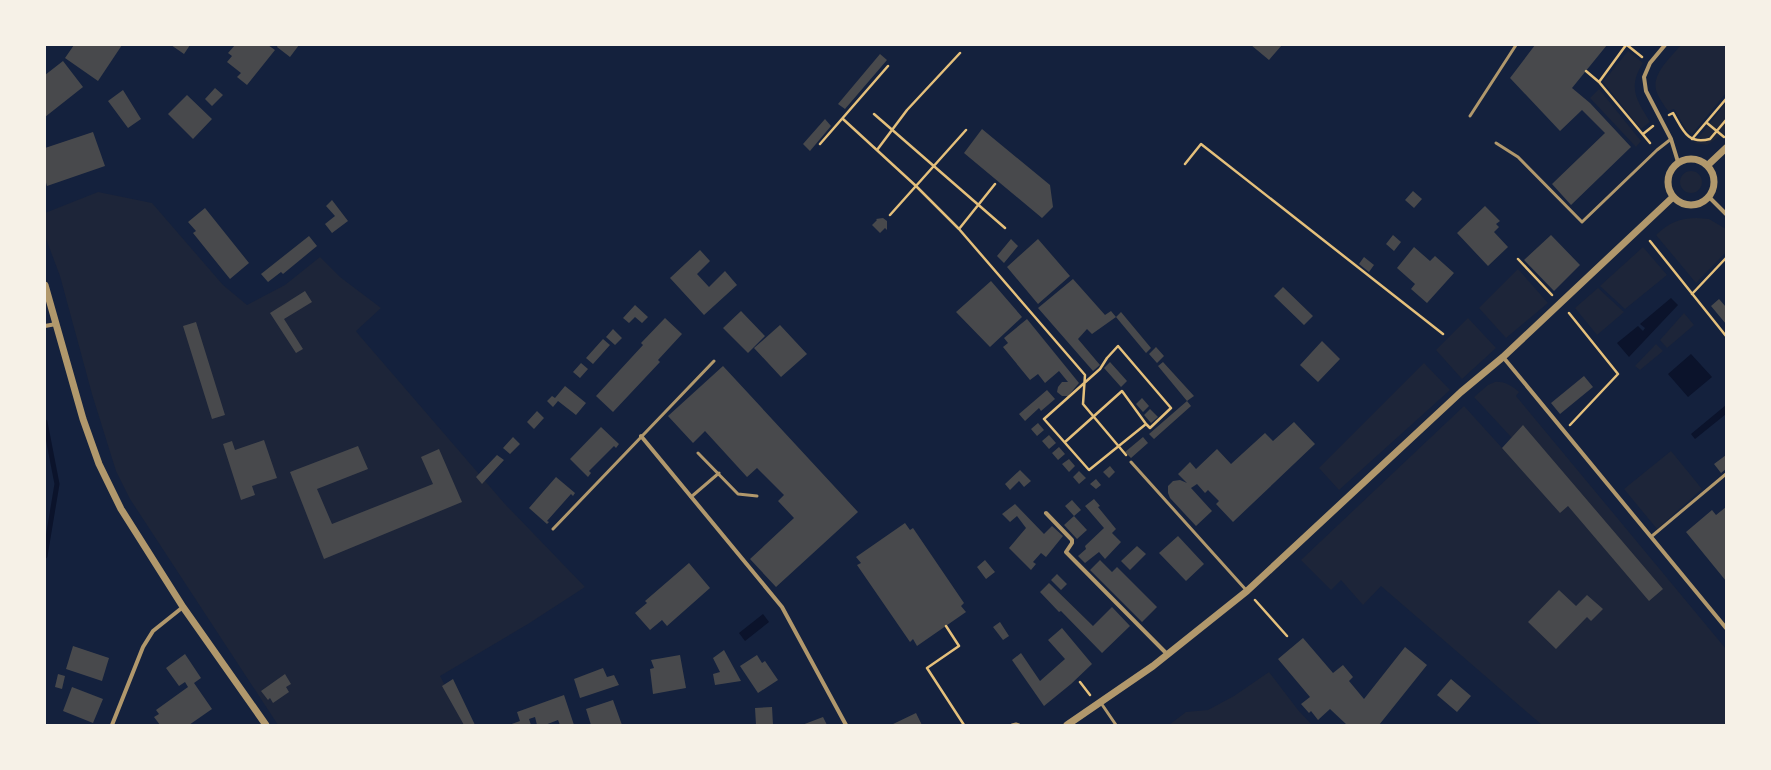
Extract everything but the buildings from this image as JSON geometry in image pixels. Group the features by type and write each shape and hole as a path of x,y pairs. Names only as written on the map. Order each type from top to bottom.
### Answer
{"street":[{"path":"1665,45 1650,63 1644,77 1646,91 1660,121 1671,139 1678,162"},
{"path":"1708,165 1726,148"},
{"path":"1694,158 1701,160 1708,165 1714,177 1713,191 1709,197 1703,202 1687,205 1673,197 1668,182 1672,167 1678,162 1694,158"},
{"path":"1067,725 1168,654 1246,590 1461,392 1503,356 1673,197"},
{"path":"1709,197 1726,214"},
{"path":"45,285 83,419 99,464 121,509 183,606 266,725"},
{"path":"45,326 56,324"},
{"path":"1503,356 1726,628"},
{"path":"641,436 782,607 846,725"},
{"path":"1046,513 1072,540 1066,552 1168,654"},
{"path":"112,725 143,647 149,636 158,626 183,606"}],"lane":[{"path":"1470,116 1516,45"},
{"path":"1496,143 1518,157 1582,222 1657,150 1671,139"},
{"path":"553,529 714,361"},
{"path":"698,453 738,494 757,496"},
{"path":"1131,462 1246,590"},
{"path":"691,497 719,474"},
{"path":"1652,536 1726,474"},
{"path":"1101,702 1116,725"},
{"path":"1012,725 1019,725"}],"path":[{"path":"1599,82 1627,45 1650,63"},
{"path":"877,150 907,110 960,53"},
{"path":"820,144 888,66"},
{"path":"1586,71 1599,82 1643,134"},
{"path":"1726,99 1692,139 1704,141 1710,139 1726,120"},
{"path":"874,114 1005,228"},
{"path":"843,119 916,186 959,229 1085,374 1083,404 1131,462"},
{"path":"1707,123 1718,130 1726,139"},
{"path":"890,215 966,130"},
{"path":"1185,164 1202,144 1443,334"},
{"path":"959,229 994,184"},
{"path":"1650,241 1726,336"},
{"path":"1692,294 1726,258"},
{"path":"1518,259 1554,297"},
{"path":"1565,431 1618,374 1569,313"},
{"path":"1065,442 1122,392 1150,428 1171,408 1118,346 1106,358 1100,369 1044,419 1090,470 1146,424"},
{"path":"1246,590 1286,636"},
{"path":"946,626 959,646 927,668 964,725"}],"shaded area":[{"path":"1681,45 1722,45 1726,48 1726,93 1692,134 1687,131 1674,109 1668,111 1656,90 1657,77 1660,71"},
{"path":"1628,51 1643,63 1638,72 1635,87 1641,107 1650,122 1641,129 1603,82"},
{"path":"1599,89 1641,141 1636,147 1590,98"},
{"path":"1726,103 1726,132 1707,145 1694,143"},
{"path":"1691,171 1695,172 1701,178 1701,186 1695,192 1691,193 1687,192 1681,186 1680,182 1681,178 1687,172"},
{"path":"98,192 152,203 223,285 247,305 285,285 320,257 340,277 381,308 356,331 359,335 504,503 585,587 528,624 440,676 466,725 278,725 130,499 116,471 92,394 60,276 45,236 45,213"},
{"path":"1697,218 1709,219 1726,229 1726,252 1696,283 1656,235 1665,227 1675,222"},
{"path":"1643,247 1667,275 1625,309 1600,286"},
{"path":"1518,269 1548,303 1506,338 1479,308"},
{"path":"1598,288 1624,312 1597,335 1575,308"},
{"path":"1671,298 1678,305 1629,357 1617,343 1638,326 1643,331 1645,328 1640,324"},
{"path":"1684,313 1694,325 1667,348 1660,340"},
{"path":"1468,318 1496,348 1462,379 1436,350"},
{"path":"1656,344 1663,351 1640,370 1635,366"},
{"path":"1691,354 1712,377 1688,397 1668,374"},
{"path":"1424,363 1450,390 1339,490 1319,468"},
{"path":"1495,382 1508,384 1519,392 1516,396 1726,649 1726,725 1542,725 1381,586 1363,605 1341,580 1331,590 1301,560 1464,406 1503,449 1512,438 1474,397 1488,385"},
{"path":"1726,405 1726,414 1695,439 1691,434"},
{"path":"1671,451 1702,489 1657,529 1624,489"},
{"path":"763,614 769,622 745,641 739,633"},
{"path":"1269,672 1298,710 1312,725 1169,725 1186,712 1208,710 1234,696"}],"waterway":[{"path":"45,422 57,484 45,556"}]}
